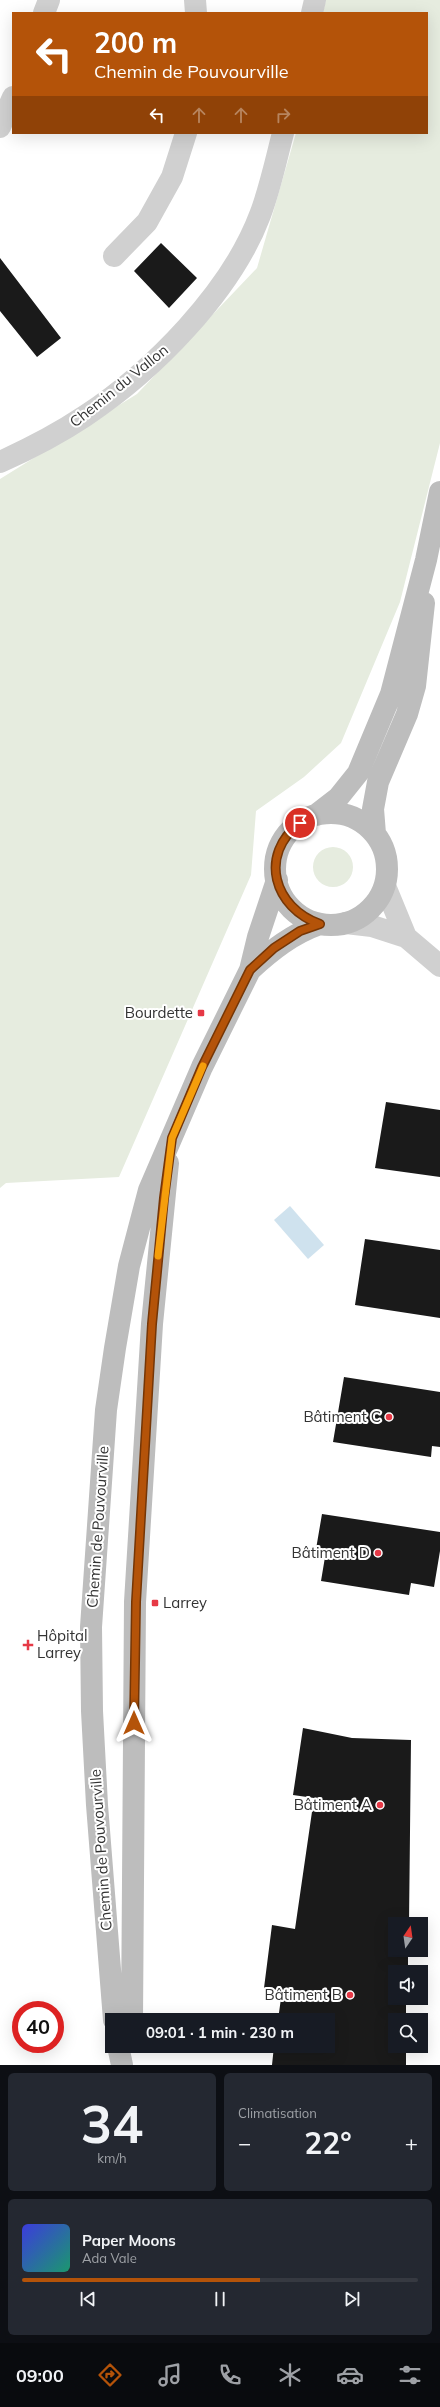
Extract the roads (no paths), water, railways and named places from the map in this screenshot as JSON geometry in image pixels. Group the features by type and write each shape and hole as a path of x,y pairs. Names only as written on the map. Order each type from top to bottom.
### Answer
{"street":[{"path":"44,12 49,0"},
{"path":"195,0 196,12"},
{"path":"305,12 306,0"},
{"path":"312,12 315,0"},
{"path":"0,127 12,99"},
{"path":"114,256 147,222 172,177 186,134"},
{"name":"Chemin du Vallon","path":"0,462 36,446 86,416 160,357 218,291 245,249 260,215 283,134"},
{"name":"Chemin de Pouvourville","path":"113,2013 97,1805 92,1711 90,1627 106,1410 129,1266 149,1190 202,1067 250,970 258,937 277,880 276,862 284,840 300,823 316,815 338,798 358,773 376,733 391,694 426,560 440,492"},
{"name":"Chemin de Pouvourville","path":"375,834 373,809 378,782 407,714 415,686 423,622 426,560"},
{"name":"Chemin de Pouvourville","path":"250,970 274,948 300,931 320,924 346,923 358,918 370,910 385,886 386,859 384,850 375,834 366,825 355,818 329,813 316,815"},
{"name":"Chemin de Pouvourville","path":"277,880 288,903 308,919 320,924"},
{"path":"385,886 406,937"},
{"path":"346,923 372,926 406,937 440,966"},
{"name":"Chemin de Pouvourville","path":"132,2013 136,1602 152,1324 164,1198 172,1138"},
{"path":"119,2053 122,2065"},
{"path":"128,2065 129,2053"}],"water":[{"path":"290,1206 324,1245 308,1259 274,1220"}],"place":[{"name":"Bourdette","path":"201,1013"},
{"name":"Bâtiment C","path":"389,1417"},
{"name":"Bâtiment D","path":"378,1553"},
{"name":"Larrey","path":"155,1603"},
{"name":"Hôpital Larrey","path":"28,1645"},
{"name":"Bâtiment A","path":"380,1805"},
{"name":"Bâtiment B","path":"350,1995"}]}
